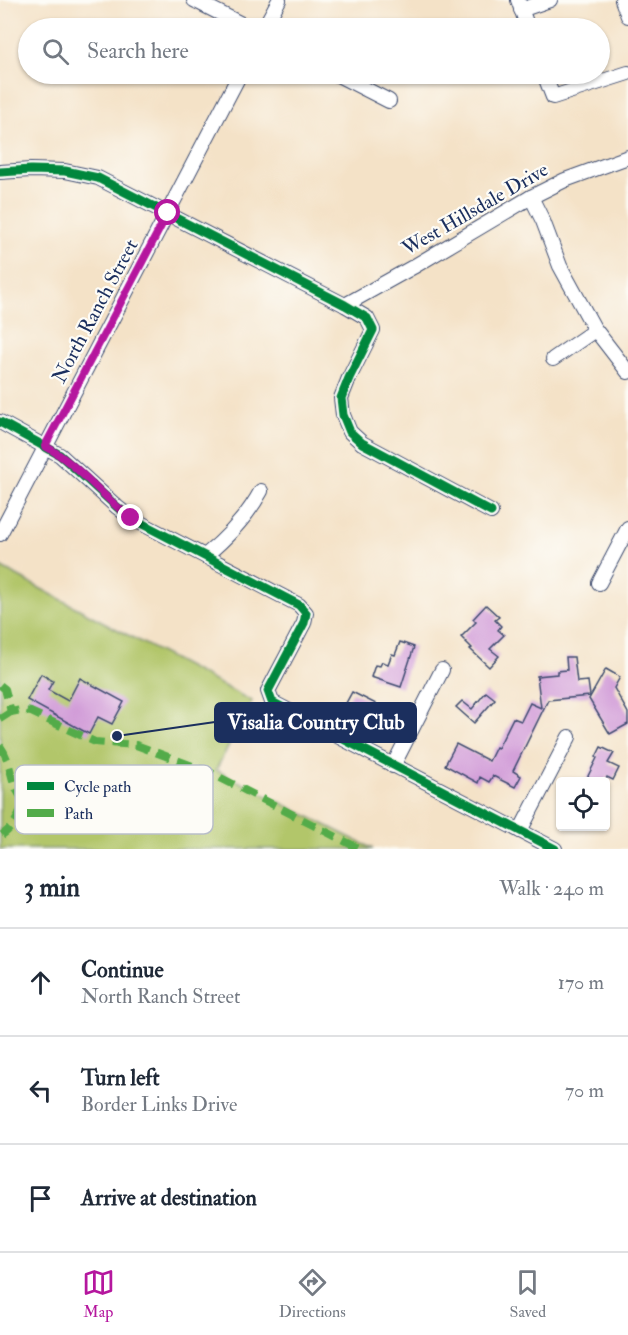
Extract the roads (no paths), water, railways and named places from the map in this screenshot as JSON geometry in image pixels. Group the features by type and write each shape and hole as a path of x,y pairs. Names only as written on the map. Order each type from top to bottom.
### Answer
{"street":[{"path":"194,0 229,18"},
{"path":"269,18 279,0"},
{"path":"519,5 550,0"},
{"path":"622,0 628,16"},
{"path":"610,79 628,73"},
{"name":"North Ranch Street","path":"0,534 235,84"},
{"path":"356,84 389,101"},
{"path":"548,84 553,97 594,84"},
{"name":"West Hillsdale Drive","path":"345,305 531,197 566,180 628,157"},
{"path":"0,172 65,171 98,178 366,318 373,330 341,398 343,415 350,432 362,443 491,512"},
{"path":"531,197 560,266 596,330 628,372"},
{"path":"554,359 596,330"},
{"path":"0,423 60,455 131,518 300,604 306,613 304,623 268,691 272,702 555,849"},
{"path":"205,556 235,528 252,508 261,491"},
{"path":"599,583 628,528"},
{"path":"393,766 442,670"},
{"path":"520,831 569,737"}],"place":[{"name":"Visalia Country Club","path":"117,736"}]}
